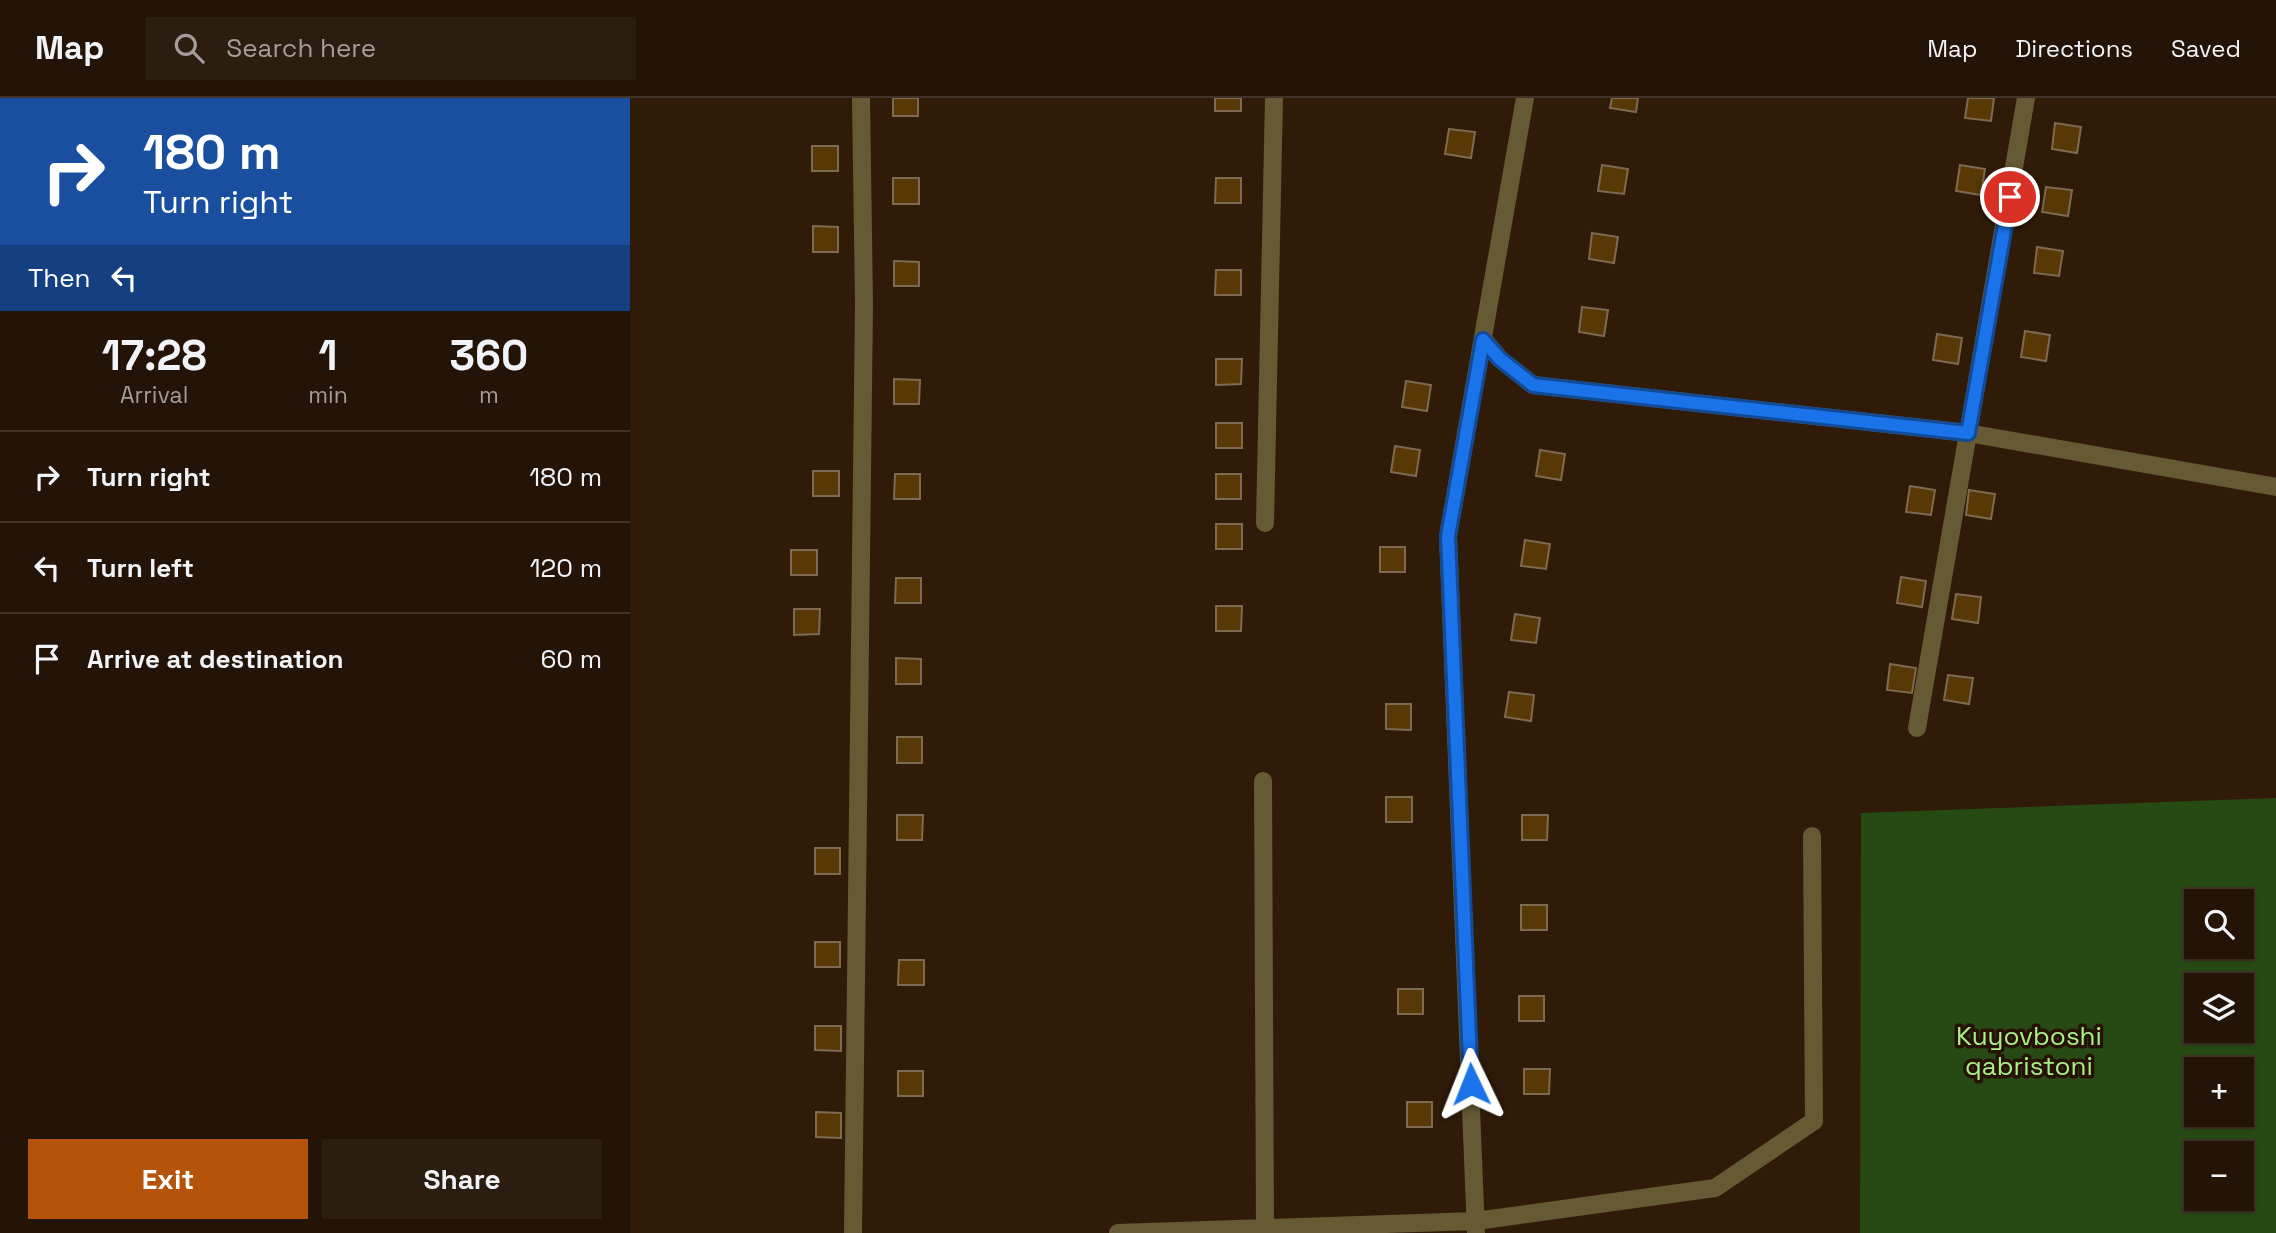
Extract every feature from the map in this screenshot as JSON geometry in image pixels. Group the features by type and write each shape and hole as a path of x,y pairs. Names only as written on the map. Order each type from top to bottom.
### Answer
{"street":[{"path":"853,1233 864,304 861,98"},
{"path":"1265,523 1274,98"},
{"path":"1476,1227 1448,536 1525,98"},
{"path":"1917,728 2026,98"},
{"path":"1483,340 1500,359 1533,385 1968,433 2276,487"},
{"path":"1263,781 1265,1228"},
{"path":"1118,1233 1265,1228 1476,1227 1715,1188 1814,1121 1812,836"}],"green space":[{"name":"Kuyovboshi qabristoni","path":"2276,798 2276,1233 1860,1233 1861,813"}],"building":[{"path":"893,98 918,98 918,116 893,116"},
{"path":"1215,98 1241,98 1241,111 1215,111"},
{"path":"1612,98 1638,98 1636,112 1610,108"},
{"path":"1968,98 1994,98 1991,121 1965,118"},
{"path":"2055,123 2081,127 2077,153 2052,149"},
{"path":"1449,129 1475,132 1471,158 1445,154"},
{"path":"812,146 838,146 838,171 812,171"},
{"path":"1602,165 1628,169 1624,194 1598,191"},
{"path":"1960,165 1985,169 1981,195 1956,191"},
{"path":"893,178 919,178 919,204 893,204"},
{"path":"1216,178 1241,178 1241,203 1215,203"},
{"path":"2046,187 2072,190 2068,216 2042,212"},
{"path":"813,226 838,227 838,252 813,252"},
{"path":"1592,233 1618,237 1614,263 1589,259"},
{"path":"2037,247 2063,251 2059,276 2034,273"},
{"path":"894,261 919,262 919,286 894,286"},
{"path":"1216,270 1241,270 1241,295 1215,295"},
{"path":"1582,307 1608,310 1604,336 1579,332"},
{"path":"2025,331 2050,335 2046,361 2021,357"},
{"path":"1937,334 1962,338 1958,364 1933,360"},
{"path":"1216,359 1242,359 1241,384 1216,385"},
{"path":"894,379 920,380 919,404 894,404"},
{"path":"1406,381 1431,385 1427,411 1402,407"},
{"path":"1216,423 1242,423 1242,448 1216,448"},
{"path":"1395,446 1420,450 1416,476 1391,472"},
{"path":"1540,450 1565,454 1561,480 1536,476"},
{"path":"813,471 839,471 839,496 813,496"},
{"path":"895,474 920,474 920,499 894,499"},
{"path":"1216,474 1241,474 1241,499 1216,499"},
{"path":"1910,486 1935,490 1931,515 1906,512"},
{"path":"1969,490 1995,494 1991,519 1966,515"},
{"path":"1216,524 1242,524 1242,549 1216,549"},
{"path":"1525,540 1550,544 1546,569 1521,566"},
{"path":"1380,547 1405,547 1405,572 1380,572"},
{"path":"791,550 817,550 817,575 791,575"},
{"path":"1901,577 1926,581 1922,607 1897,603"},
{"path":"896,578 921,578 921,603 895,603"},
{"path":"1956,594 1981,597 1978,623 1952,619"},
{"path":"1216,606 1242,606 1241,631 1216,631"},
{"path":"794,609 820,609 819,634 794,635"},
{"path":"1515,614 1540,618 1536,643 1511,640"},
{"path":"896,658 921,659 921,684 896,684"},
{"path":"1890,664 1916,668 1912,693 1887,690"},
{"path":"1948,675 1973,678 1969,704 1944,700"},
{"path":"1509,692 1534,695 1531,721 1505,717"},
{"path":"1386,704 1411,704 1411,730 1386,729"},
{"path":"897,737 922,737 922,763 897,763"},
{"path":"1386,797 1412,797 1412,822 1386,822"},
{"path":"897,815 923,815 922,840 897,840"},
{"path":"1522,815 1548,815 1547,840 1522,840"},
{"path":"815,848 840,848 840,874 815,874"},
{"path":"1521,905 1547,905 1547,930 1521,930"},
{"path":"815,942 840,942 840,967 815,967"},
{"path":"899,960 924,960 924,985 898,985"},
{"path":"1398,989 1423,989 1423,1014 1398,1014"},
{"path":"1519,996 1544,996 1544,1021 1519,1021"},
{"path":"815,1026 841,1026 841,1051 815,1050"},
{"path":"1524,1069 1550,1069 1549,1094 1524,1094"},
{"path":"898,1071 923,1071 923,1096 898,1096"},
{"path":"1407,1102 1432,1102 1432,1127 1407,1127"},
{"path":"816,1112 841,1113 841,1138 816,1137"}],"route":[{"path":"1471,1084 1448,536 1483,340 1500,359 1533,385 1968,433 2010,197"}]}
